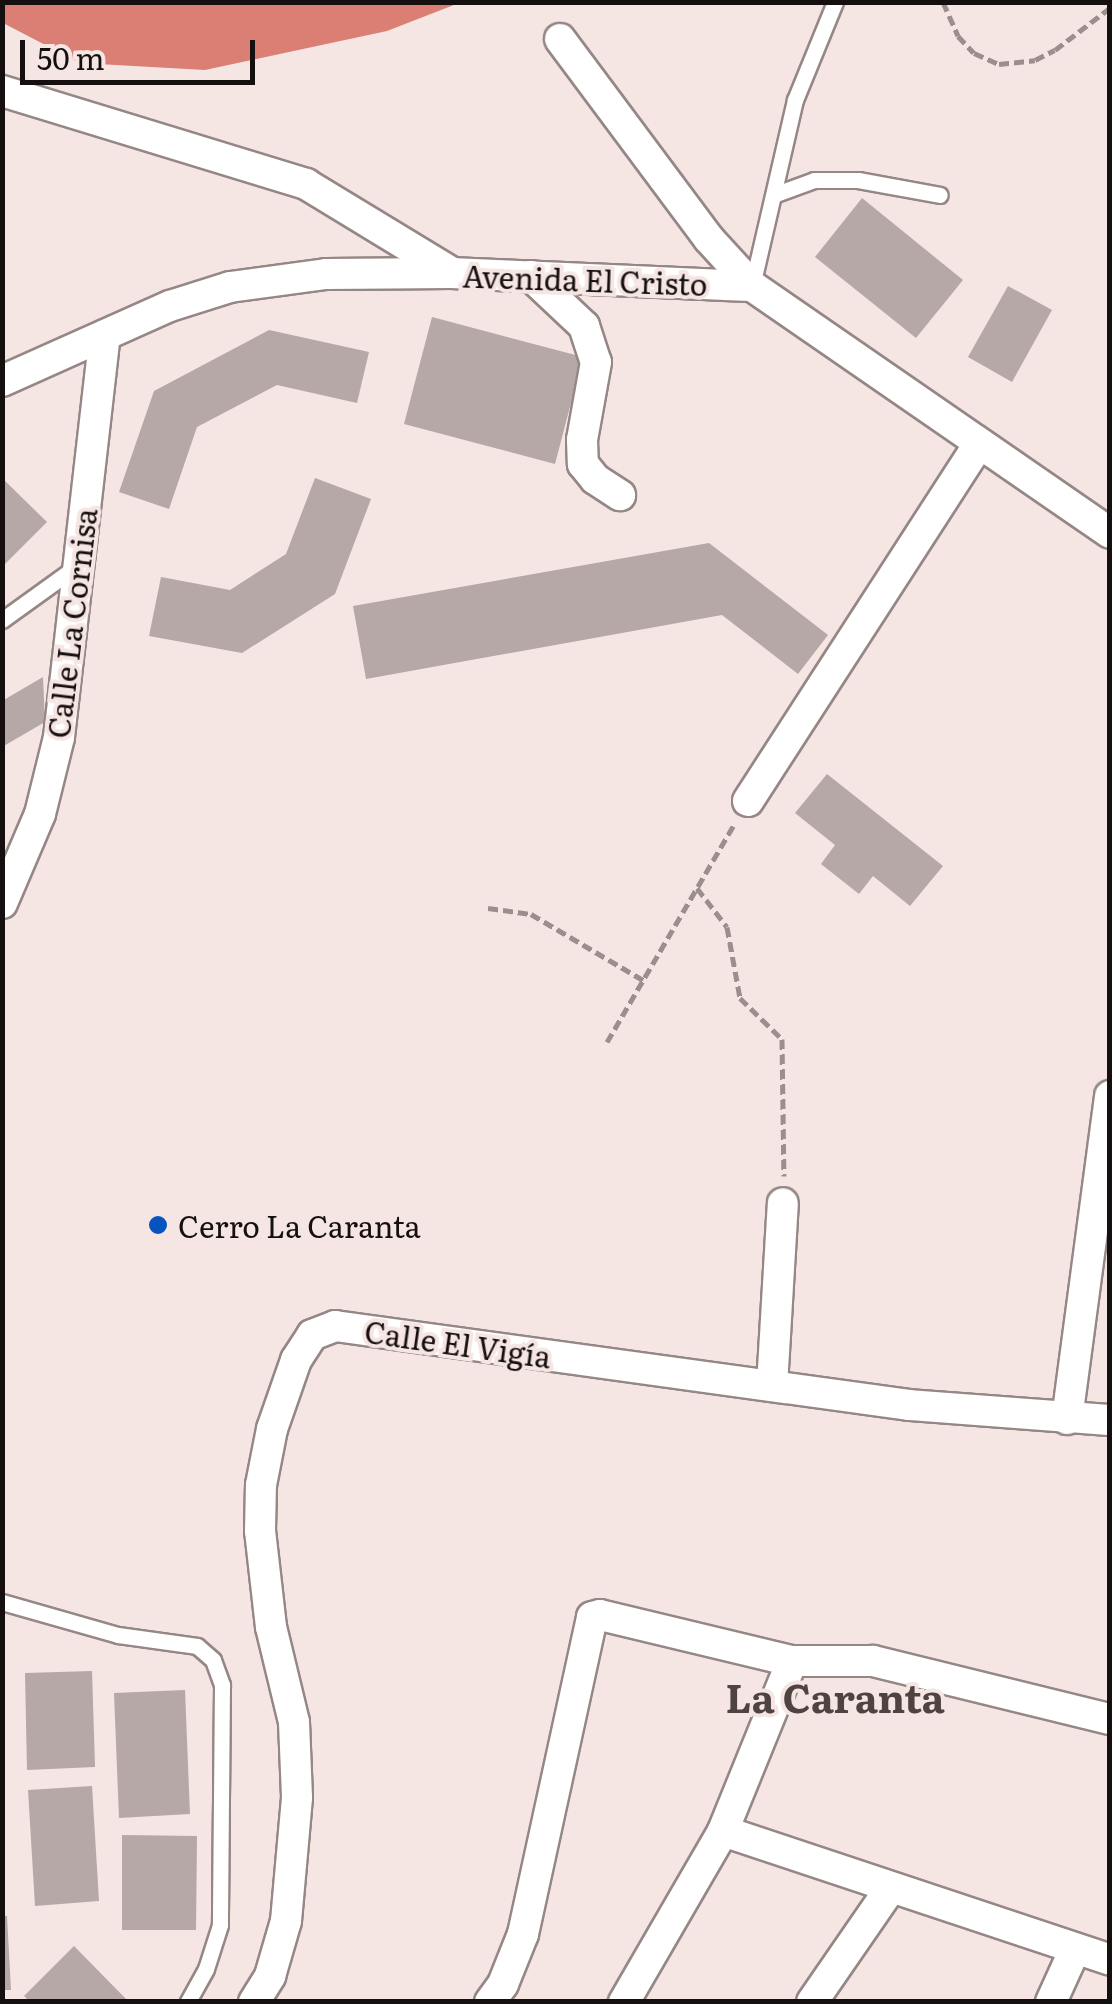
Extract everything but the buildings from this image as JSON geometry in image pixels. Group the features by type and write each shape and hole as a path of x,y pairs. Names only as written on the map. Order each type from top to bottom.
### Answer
{"street":[{"path":"560,40 708,238 752,286"},
{"path":"2,91 306,184 452,272"},
{"name":"Avenida El Cristo","path":"2,381 170,306 230,287 326,274 452,272 752,286 1110,533"},
{"path":"532,276 584,326 596,362 582,440 584,464 595,478 620,495"},
{"name":"Calle La Cornisa","path":"2,902 40,814 59,737 104,336"},
{"path":"748,801 979,444"},
{"path":"1067,1419 1110,1096"},
{"path":"772,1386 784,1203"},
{"name":"Calle El Vigía","path":"254,2002 270,1976 286,1921 297,1797 294,1722 271,1627 260,1531 261,1485 278,1412 296,1360 312,1335 335,1326 909,1406 1110,1420"},
{"path":"490,2002 503,1984 523,1934 592,1617 600,1614 792,1661 873,1661 1110,1718"},
{"path":"624,2002 723,1831 792,1661"},
{"path":"723,1831 1110,1960"},
{"path":"812,2002 890,1889"},
{"path":"1051,2002 1074,1949"}],"lane":[{"path":"752,286 795,100 835,2"},
{"path":"776,194 814,180 858,180 940,194"},
{"path":"2,620 80,563"},
{"path":"2,1602 118,1634 197,1646 213,1660 222,1684 220,1925 206,1969 188,2002"}],"path":[{"path":"943,2 958,36 974,53 999,64 1034,60 1056,50 1110,8"},
{"path":"607,1042 748,801"},
{"path":"697,888 727,927 740,998 782,1039 784,1203"},
{"path":"488,908 532,914 643,980"}],"shaded area":[{"path":"2,3 459,3 387,31 205,70 80,63 3,23"}],"place":[{"name":"Cerro La Caranta","path":"158,1225"}],"district":[{"name":"La Caranta","path":"835,1696"}]}
